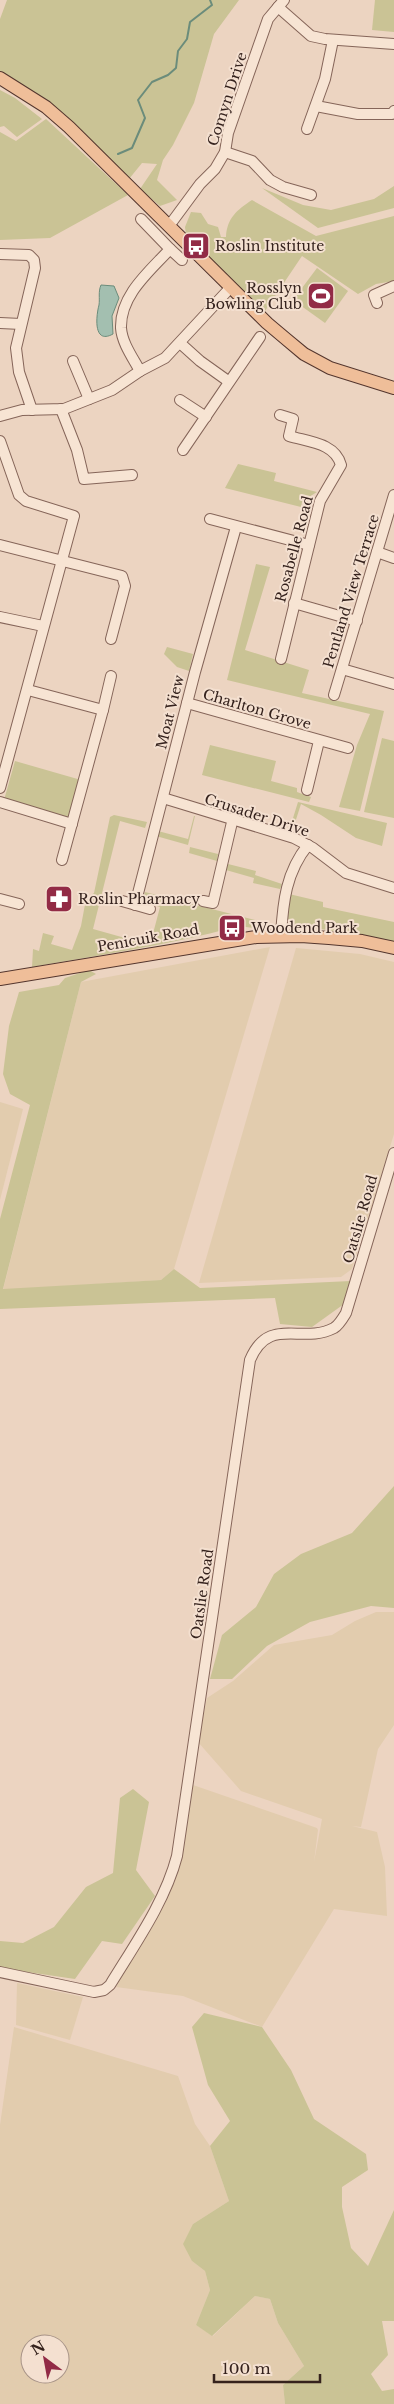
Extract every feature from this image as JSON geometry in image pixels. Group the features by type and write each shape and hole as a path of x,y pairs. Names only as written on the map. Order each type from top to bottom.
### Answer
{"main road":[{"path":"0,78 25,92 61,120 112,168 267,323 304,354 321,364 394,388"},
{"name":"Penicuik Road","path":"0,979 224,941 281,935 362,941 394,948"}],"street":[{"path":"281,4 310,36 332,40 394,44"},
{"name":"Comyn Drive","path":"169,226 200,184 215,168 225,152 228,133 268,19 281,4"},
{"path":"307,130 325,79 332,40"},
{"path":"316,106 358,114 392,114 394,111"},
{"path":"225,152 252,162 270,180 283,187 311,195"},
{"path":"141,220 182,260"},
{"path":"140,371 124,340 121,328 124,311 137,284 170,249"},
{"path":"0,254 29,255 34,260 35,268 16,348 19,372 32,410"},
{"path":"377,303 374,295 394,286"},
{"path":"0,416 32,410 61,409 112,390 140,371 165,358 231,287"},
{"path":"0,323 21,324"},
{"path":"183,450 228,381 260,337"},
{"path":"180,343 200,361 228,381"},
{"path":"73,361 89,399"},
{"path":"180,400 206,417"},
{"path":"61,409 77,450 84,479 132,475"},
{"name":"Rosabelle Road","path":"280,415 293,419 289,436 330,448 339,458 341,465 323,492 294,603 279,647 280,659"},
{"path":"0,441 19,494 26,501 74,516 0,788"},
{"name":"Pentland View Terrace","path":"334,695 394,494"},
{"path":"210,519 309,545"},
{"name":"Moat View","path":"135,905 187,703 236,527"},
{"path":"0,545 63,559 118,574 124,578 126,586 111,639"},
{"path":"377,552 394,558"},
{"path":"294,603 357,621"},
{"path":"0,617 43,626"},
{"path":"342,669 394,684"},
{"path":"62,860 111,676"},
{"path":"28,690 103,710"},
{"name":"Charlton Grove","path":"187,703 348,748"},
{"name":"Charlton Grove","path":"306,786 319,741"},
{"name":"Crusader Drive","path":"163,798 294,838 308,845 346,873 394,888"},
{"path":"0,802 72,824"},
{"path":"203,901 213,903 233,818"},
{"path":"281,935 286,889 294,867 308,845"},
{"path":"122,901 150,909"},
{"name":"Oatslie Road","path":"0,1972 94,1992 104,1990 110,1985 133,1949 163,1893 177,1856 250,1360 256,1346 265,1338 282,1334 318,1333 336,1328 346,1313 394,1153"}],"shaded area":[{"path":"7,0 239,0 214,34 194,103 173,145 163,160 157,180 177,200 160,206 140,189 157,164 142,163 129,179 69,120 37,94 0,71 0,19"},
{"path":"375,0 394,0 394,32 372,30"},
{"path":"0,90 15,98 42,119 17,137 4,126 0,127"},
{"path":"46,119 128,195 50,238 0,240 0,132 16,141"},
{"path":"394,186 394,208 318,228 262,188 303,205 331,210 374,199"},
{"path":"252,200 316,236 394,216 394,281 376,284 358,294 302,256 265,311 186,235 185,227 191,212 201,213 208,224 218,227 221,237 226,237 228,225 234,215"},
{"name":"Rosslyn Bowling Club","path":"317,268 348,291 325,323 293,300"},
{"path":"101,285 114,286 119,298 112,316 113,334 107,336 102,336 97,328"},
{"path":"238,464 276,473 274,481 317,492 309,497 308,502 302,502 301,507 225,488"},
{"path":"256,564 270,567 245,650 309,670 302,693 384,711 360,811 339,807 357,745 370,714 227,680"},
{"path":"167,647 193,654 189,671 177,667 164,654"},
{"path":"382,738 394,741 394,818 364,812"},
{"path":"210,745 276,761 271,781 297,788 297,792 311,797 309,802 202,775"},
{"path":"15,761 81,780 70,818 4,800"},
{"path":"298,802 387,823 382,846 356,838 301,804 292,832 289,831"},
{"path":"114,815 147,822 145,828 120,821 93,929 150,945 160,907 147,903 144,895 145,892 275,925 266,929 240,926 159,944 32,967 33,949 39,951 43,933 54,936 51,944 72,950 81,926 86,899 94,893 110,817"},
{"path":"194,816 188,845 156,836 158,831 188,839"},
{"path":"190,847 218,854 217,861 189,853"},
{"path":"228,864 256,871 255,875 282,884 280,889 253,883 254,878 226,870"},
{"path":"289,894 323,902 323,907 394,922 394,942 321,929 293,928 286,918"},
{"path":"270,947 174,1269 161,1280 3,1290 81,982"},
{"path":"296,948 360,954 394,962 394,1134 352,1269 341,1277 199,1283"},
{"path":"89,970 96,974 81,982 3,1289 161,1280 174,1269 200,1288 351,1281 344,1304 312,1327 280,1324 275,1298 0,1309 0,1219 30,1105 10,1094 3,1074 9,1026 19,992 59,985 65,978"},
{"path":"0,1102 23,1109 0,1200"},
{"path":"394,1486 394,1608 371,1606 310,1622 267,1646 232,1679 210,1679 222,1635 256,1607 274,1574 301,1554 352,1533"},
{"path":"376,1612 394,1612 394,1725 378,1749 361,1827 352,1826 377,1832 385,1867 387,1916 334,1909 262,2027 183,1996 116,1987 174,1883 179,1869 193,1785 317,1828 314,1862 322,1819 241,1791 198,1742 207,1698 233,1681 274,1645 332,1635 355,1621"},
{"path":"133,1789 149,1802 136,1870 155,1896 122,1944 102,1941 75,1979 0,1968 0,1941 23,1943 54,1927 86,1887 113,1873 120,1798"},
{"path":"17,1983 83,1997 70,2040 16,2025"},
{"path":"204,2013 262,2027 291,2070 314,2119 366,2154 368,2170 342,2187 342,2207 351,2248 368,2266 394,2210 394,2321 382,2321 388,2355 371,2374 382,2391 394,2389 394,2404 285,2404 283,2385 304,2366 278,2323 270,2299 255,2296 212,2336 196,2325 210,2290 205,2271 192,2261 183,2244 193,2224 229,2201 210,2146 230,2121 208,2085 192,2027"},
{"path":"14,2027 178,2076 195,2124 210,2146 229,2201 193,2224 192,2261 205,2271 210,2290 196,2325 213,2336 255,2296 270,2299 278,2323 304,2366 283,2385 285,2404 0,2404 0,2125"}],"waterway":[{"path":"118,154 132,148 145,118 138,100 152,82 168,75 176,68 178,51 187,39 190,22 212,5 210,0"}],"place":[{"name":"Roslin Institute","path":"196,246"},
{"name":"Rosslyn Bowling Club","path":"321,296"},
{"name":"Roslin Pharmacy","path":"59,899"},
{"name":"Woodend Park","path":"232,928"}]}
